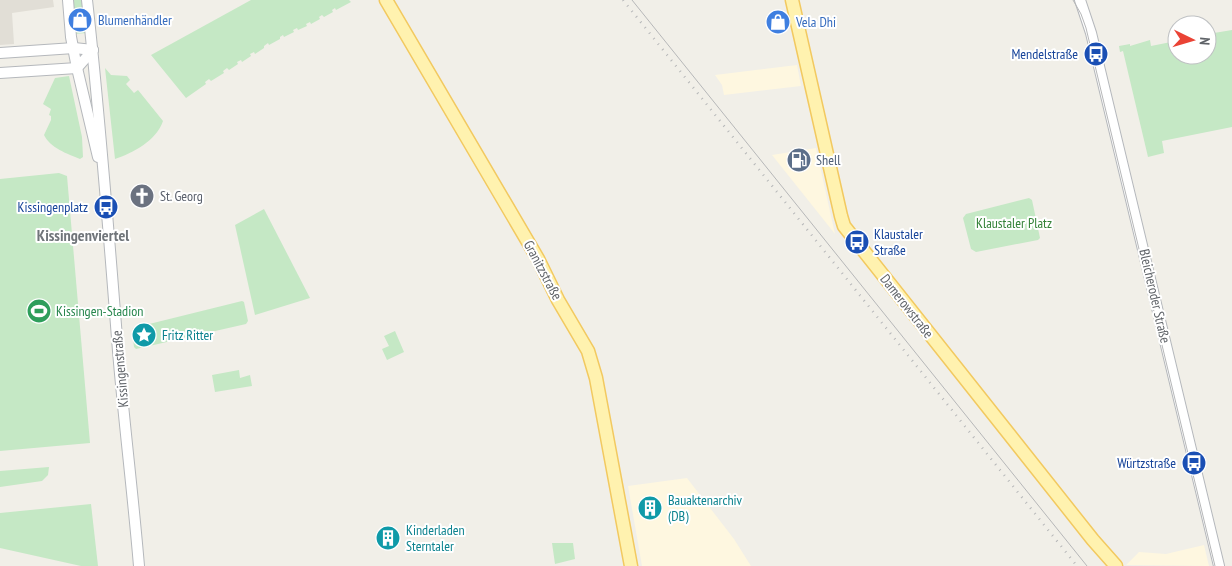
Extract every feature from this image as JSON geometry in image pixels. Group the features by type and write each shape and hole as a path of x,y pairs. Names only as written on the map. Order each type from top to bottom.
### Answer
{"main road":[{"name":"Granitzstraße","path":"386,0 524,235 588,351 596,378 631,566"},
{"name":"Damerowstraße","path":"792,0 844,226 1086,533 1116,566"}],"street":[{"name":"Kissingenstraße","path":"68,0 77,68 103,172"},
{"name":"Kissingenstraße","path":"87,0 101,133 139,566"},
{"name":"Bleicheroder Straße","path":"1080,0 1090,27 1219,566"},
{"path":"0,53 74,48 93,50"},
{"path":"0,73 77,68 93,50"}],"shaded area":[{"path":"0,0 53,0 54,7 12,13 14,44 0,45"},
{"path":"797,65 801,86 724,95 722,85 715,75"},
{"path":"816,148 835,234 772,155"},
{"path":"687,478 734,539 751,566 642,566 628,486"},
{"path":"1204,545 1209,566 1126,565 1139,552 1166,554"}],"green space":[{"path":"70,0 84,0 87,33 74,34"},
{"path":"251,0 349,0 351,2 336,10 335,8 332,10 333,12 324,17 322,15 319,17 320,19 311,24 310,22 306,24 307,26 298,30 297,28 293,30 294,32 284,37 283,35 280,39 269,45 268,43 255,54 254,52 250,54 251,56 242,62 241,60 237,62 238,64 229,70 227,68 223,71 224,73 211,81 209,79 205,82 206,84 186,98 151,55"},
{"path":"1232,30 1232,127 1162,141 1164,153 1148,157 1123,51 1120,52 1119,46 1130,44 1130,46 1150,40 1151,46 1167,43 1167,65 1217,65 1217,32"},
{"path":"105,68 111,75 127,76 130,80 126,84 134,93 138,90 163,121 155,135 143,145 115,159"},
{"path":"69,76 82,137 83,157 80,159 50,144 44,135 51,120 49,115 51,109 43,104 55,78"},
{"name":"Kissingen-Stadion","path":"59,173 67,176 90,443 0,451 0,179"},
{"name":"Klaustaler Platz","path":"1029,198 1032,200 1040,238 1038,240 976,252 971,249 963,218 966,214"},
{"path":"264,209 310,298 255,315 235,225"},
{"path":"244,302 248,321 246,324 136,349 134,347 133,328"},
{"path":"395,331 404,352 387,360 382,349 389,346 384,336"},
{"path":"239,370 240,378 250,375 252,386 215,392 212,375"},
{"path":"49,467 48,475 42,481 0,487 0,471"},
{"path":"91,504 98,566 81,566 0,548 0,513"},
{"path":"552,543 573,543 575,559 555,564"}],"tram line":[{"path":"632,0 1087,566"},
{"path":"1073,0 1086,28 1215,566"}],"railway":[{"path":"623,0 1077,566"}],"place":[{"name":"Blumenhändler","path":"80,20"},
{"name":"Vela Dhi","path":"778,22"},
{"name":"Mendelstraße","path":"1096,54"},
{"name":"Shell","path":"799,160"},
{"name":"St. Georg","path":"142,196"},
{"name":"Kissingenplatz","path":"106,207"},
{"name":"Klaustaler Straße","path":"857,242"},
{"name":"Kissingen-Stadion","path":"39,311"},
{"name":"Fritz Ritter","path":"144,335"},
{"name":"Würtzstraße","path":"1194,463"},
{"name":"Bauaktenarchiv (DB)","path":"650,508"},
{"name":"Kinderladen Sterntaler","path":"388,538"}],"district":[{"name":"Kissingenviertel","path":"83,235"}]}
